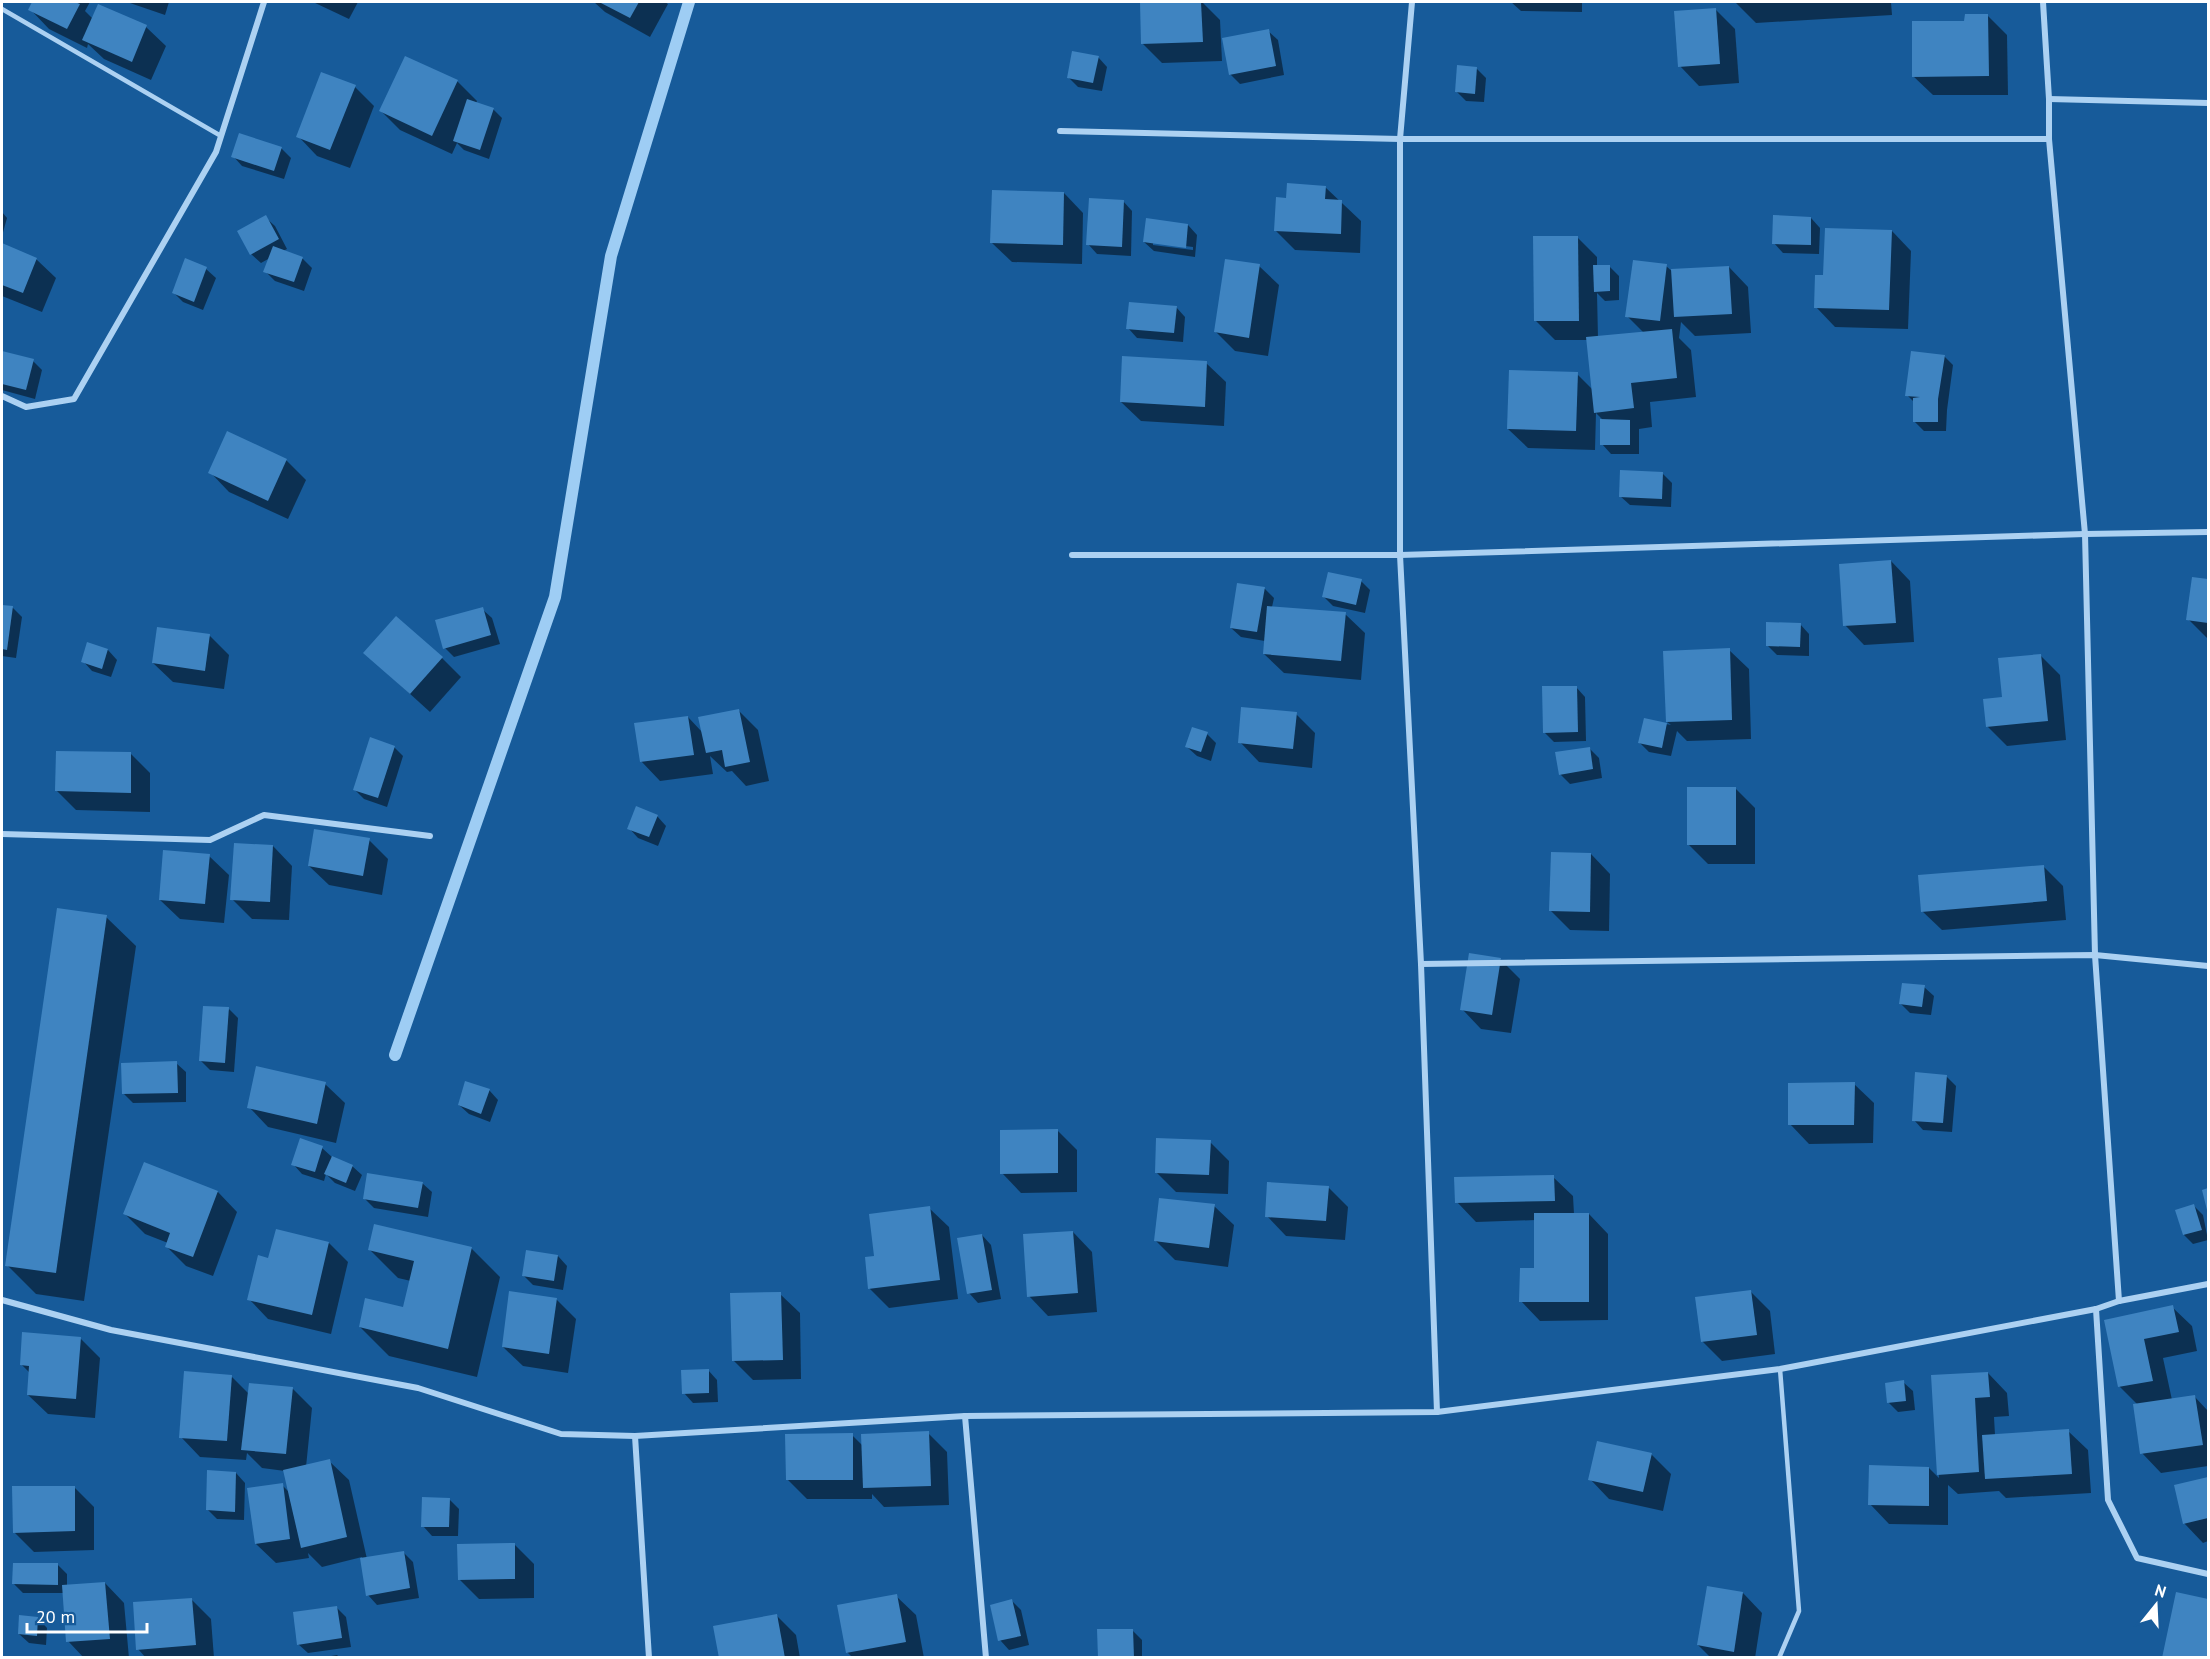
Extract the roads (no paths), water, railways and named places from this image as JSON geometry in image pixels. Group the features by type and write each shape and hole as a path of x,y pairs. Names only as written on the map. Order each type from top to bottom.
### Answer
{"street":[{"path":"2,396 26,407 74,399 216,152 264,2"},
{"path":"1412,2 1400,139 1400,555 1421,964 1437,1412"},
{"path":"2043,2 2049,139 2085,534 2096,955 2119,1302"},
{"path":"2049,99 2208,103"},
{"path":"1060,132 1400,139 2049,139"},
{"path":"1072,555 1400,555 2208,532"},
{"path":"2,834 210,840 264,815 430,836"},
{"path":"1421,964 2096,955 2208,966"},
{"path":"2,1300 111,1330 418,1388 561,1434 635,1436 965,1416 1437,1412 1780,1368 2096,1309 2119,1302 2208,1284"},
{"path":"2096,1309 2108,1500 2137,1558 2208,1574"},
{"path":"965,1416 986,1658"},
{"path":"635,1436 649,1658"}],"lane":[{"path":"2,9 221,136"},
{"path":"1779,1658 1799,1611 1780,1368"}],"waterway":[{"path":"395,1055 555,597 611,256 689,2"}]}
